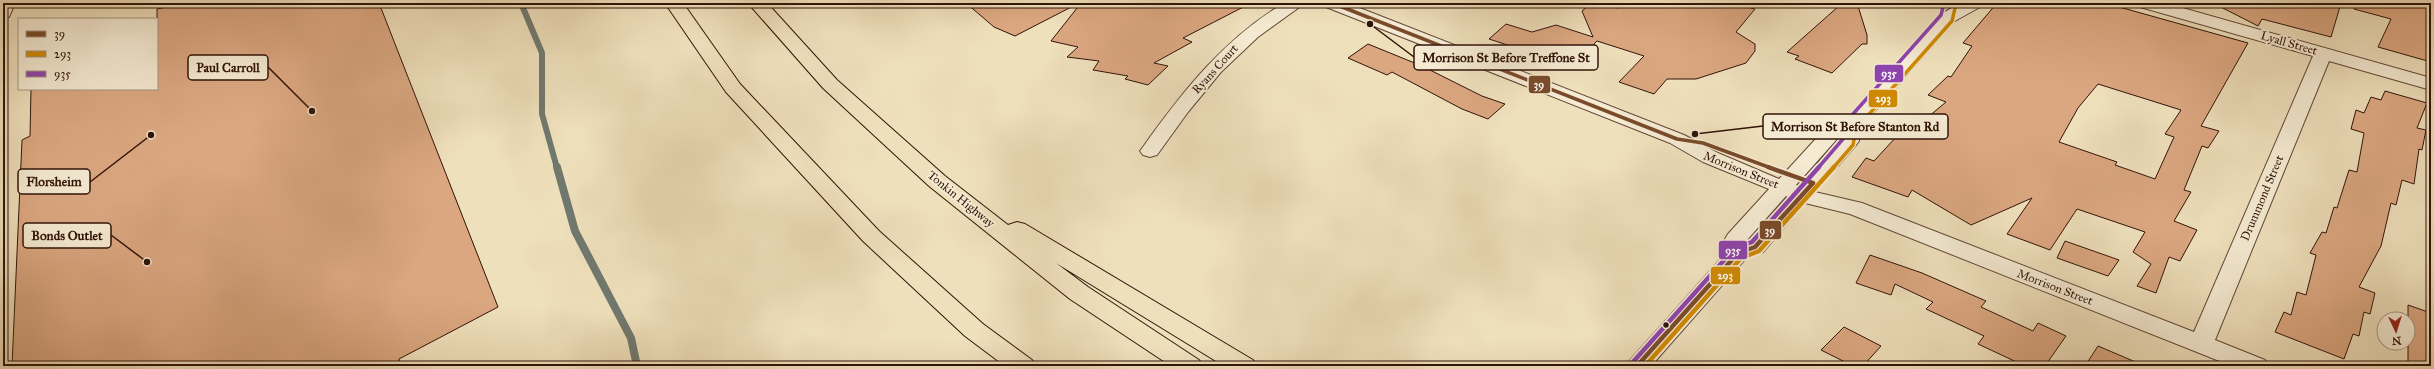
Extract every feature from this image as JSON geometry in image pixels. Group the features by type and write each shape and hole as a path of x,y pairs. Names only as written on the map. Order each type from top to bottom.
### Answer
{"highway":[{"path":"674,3 733,88 871,236 974,330 1023,366"},
{"name":"Tonkin Highway","path":"757,3 830,84 937,181 1080,293 1190,366"},
{"path":"937,181 1244,366"}],"street":[{"name":"Ryans Court","path":"1150,151 1209,72 1230,50 1250,33 1296,3"},
{"name":"Morrison Street","path":"1332,3 1677,139 1701,155 1797,185 1832,206 1854,208 2201,344 2228,361 2256,366"},
{"path":"1637,366 1738,253 1755,247 1797,185 1850,141 1850,127 1949,10 1974,3"},
{"name":"Lyall Street","path":"2146,3 2431,84"},
{"name":"Drummond Street","path":"2201,344 2323,53"}],"building":[{"path":"184,3 379,3 498,307 399,359 400,366 12,366 22,140 30,136 31,90 158,90 157,9"},
{"path":"966,3 1079,3 1015,36 994,27"},
{"path":"1081,3 1251,3 1183,38 1192,42 1154,63 1168,66 1148,85 1125,79 1128,76 1093,70 1099,61 1067,57 1078,47 1051,41"},
{"path":"1591,3 1601,3 1617,8 1622,3 1732,3 1755,9 1736,32 1755,44 1755,51 1746,63 1696,79 1667,79 1654,94 1619,82 1644,56 1597,41 1572,66 1489,39 1506,24 1532,32 1556,25 1593,37 1582,11"},
{"path":"1997,3 2105,3 2248,43 2201,126 2219,131 2208,148 2202,146 2184,190 2191,192 2174,221 2197,230 2180,261 2169,257 2156,293 2137,286 2151,264 2133,252 2145,232 2077,209 2050,250 2007,234 2032,198 1971,225 1912,190 1908,197 1852,177 1866,158 1874,161 1908,124 1916,127 1946,102 1928,95 1948,76 1951,77 1972,46 1963,43","holes":["2098,84 2181,110 2165,134 2174,137 2155,179 2115,165 2117,162 2059,142 2078,108"]},
{"path":"2213,3 2341,3 2331,37 2262,19 2258,26"},
{"path":"2355,3 2431,3 2431,62 2378,47 2391,19 2354,9"},
{"path":"1840,5 1858,6 1867,35 1867,44 1862,44 1832,73 1795,59 1799,56 1787,52"},
{"path":"1368,44 1422,66 1482,96 1505,104 1488,119 1462,109 1392,72 1387,75 1348,58"},
{"path":"2385,91 2427,103 2417,128 2426,130 2422,150 2419,149 2414,184 2402,180 2396,205 2391,203 2381,246 2359,287 2375,293 2370,314 2364,312 2359,336 2353,334 2344,359 2275,332 2284,312 2291,315 2297,292 2306,295 2316,255 2310,253 2322,232 2326,233 2334,207 2337,208 2349,170 2357,172 2364,133 2351,129 2356,110 2364,113 2371,97 2381,100"},
{"path":"2065,241 2119,260 2108,276 2057,258"},
{"path":"1870,255 1922,273 1986,301 1981,307 2033,331 2038,323 2066,336 2045,366 2025,366 1978,344 1984,336 1926,309 1933,302 1895,284 1891,295 1856,283"},
{"path":"2408,305 2431,313 2431,366 2408,366 2408,351 2416,351 2416,311 2408,311"},
{"path":"1844,327 1881,346 1863,366 1853,366 1821,350"},
{"path":"2098,346 2145,366 2085,366"}],"waterway":[{"path":"521,3 542,53 542,114 557,168"},
{"path":"557,167 575,231 631,338 637,366"}],"transit line":[{"name":"39","path":"1332,3 1677,139 1703,143 1813,183 1755,247 1738,253 1637,366"},
{"name":"935","path":"1633,362 1734,249 1752,242 1843,139 1845,123 1941,15 1944,3"},
{"name":"293","path":"1645,366 1741,258 1759,251 1853,145 1856,129 1952,21 1956,4"}],"place":[{"name":"Morrison St Before Treffone St","path":"1370,24"},
{"name":"Paul Carroll","path":"312,111"},
{"name":"Morrison St Before Stanton Rd","path":"1695,134"},
{"name":"Florsheim","path":"151,135"},
{"name":"Bonds Outlet","path":"147,262"}]}
